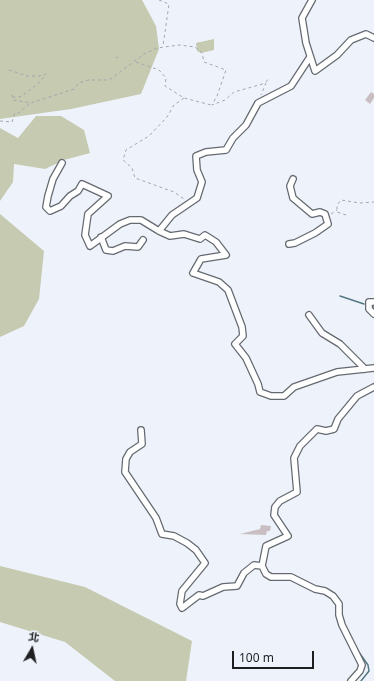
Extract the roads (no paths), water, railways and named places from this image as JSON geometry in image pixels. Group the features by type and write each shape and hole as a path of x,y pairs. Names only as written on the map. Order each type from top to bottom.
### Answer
{"street":[{"path":"312,0 302,18 306,43 315,71 336,55 351,40 366,34 374,38"},
{"path":"159,231 172,215 197,198 202,182 197,170 196,156 206,152 226,150 233,138 246,126 258,103 291,86 310,57"},
{"path":"62,163 53,178 46,207 50,211 61,206 70,196 78,191 82,184 108,196 88,214 85,235 90,246 101,237 130,220 141,220 170,236 184,234 200,239 205,235 216,242 226,255 201,259 193,273 219,282 228,290 242,327 243,336 235,344 246,358 260,392 271,396 284,396 294,387 337,372 374,368"},
{"path":"289,244 295,243 315,233 328,224 327,217 320,212 312,214 293,198 290,186 293,180"},
{"path":"101,237 106,250 113,251 125,246 138,247 143,240"},
{"path":"374,302 369,302 369,309 374,314"},
{"path":"309,315 322,333 340,344 365,369"},
{"path":"351,681 360,671 362,665 342,625 339,604 333,596 291,577 272,577 266,574 262,566 266,546 288,536 274,515 275,507 280,501 297,492 294,458 300,446 317,429 326,431 334,429 338,419 357,396 374,387"},
{"path":"141,430 142,444 130,452 126,458 125,472 156,518 162,534 174,536 187,543 196,550 205,563 182,591 180,604 182,608 199,595 204,596 223,587 237,586 244,573 254,564 262,566"}],"waterway":[{"path":"340,296 364,304"},
{"path":"356,648 368,665 369,671 361,681"}]}
